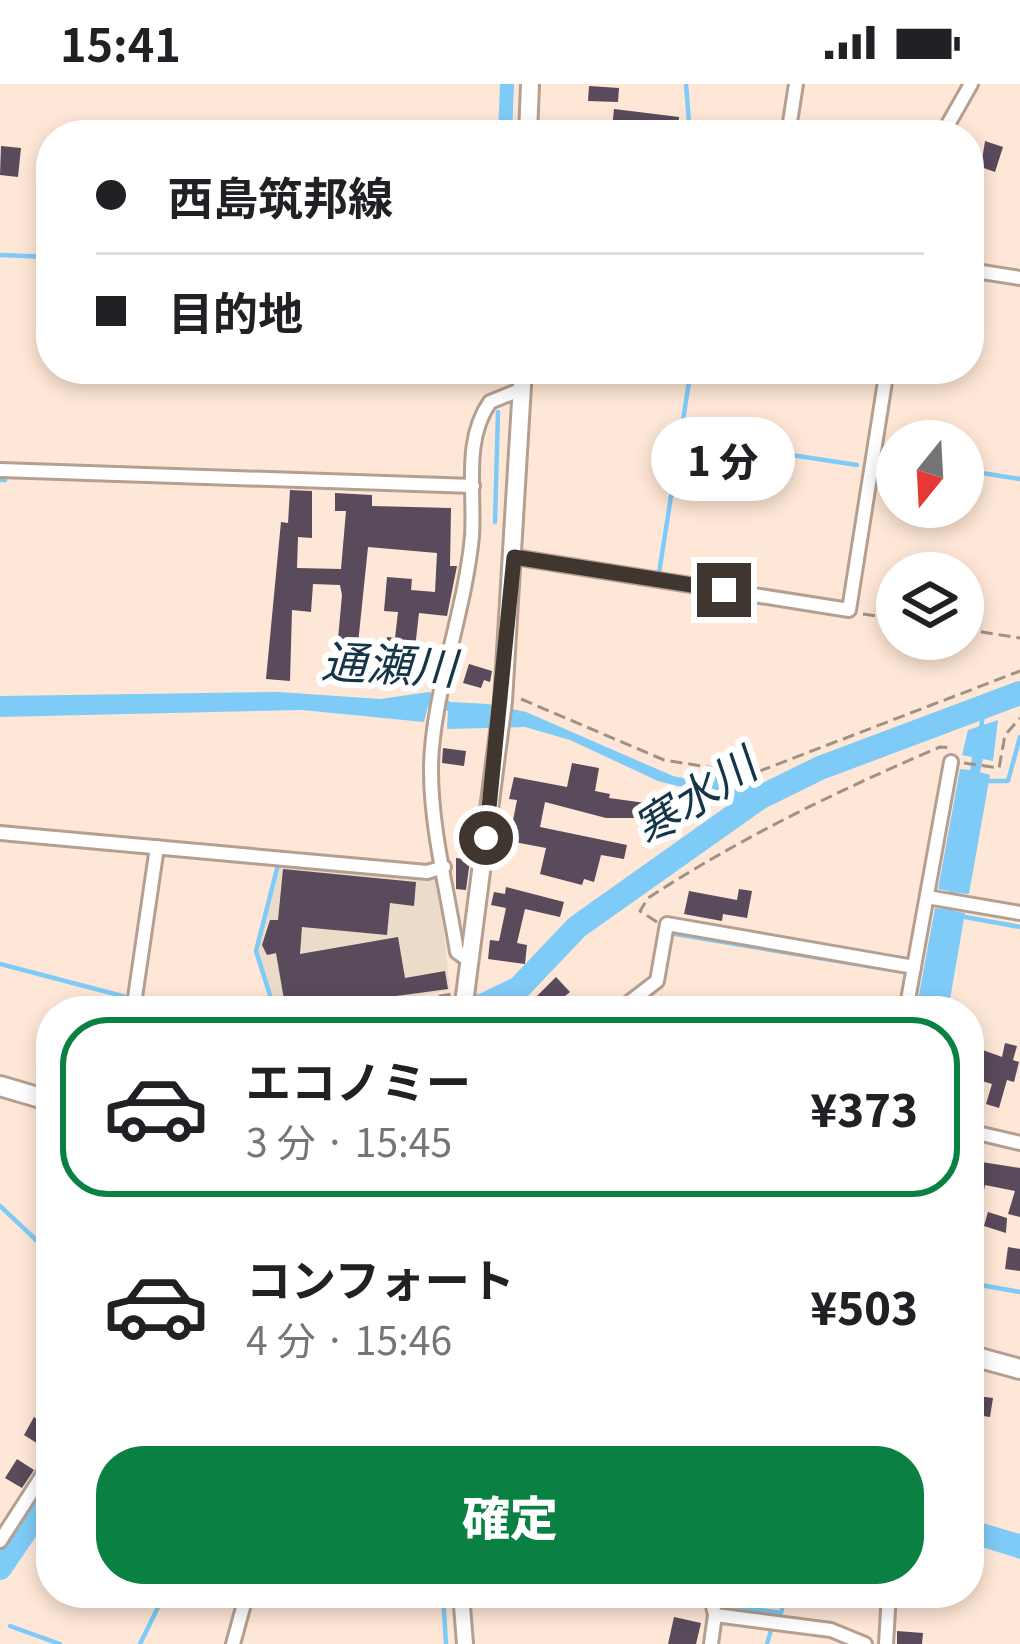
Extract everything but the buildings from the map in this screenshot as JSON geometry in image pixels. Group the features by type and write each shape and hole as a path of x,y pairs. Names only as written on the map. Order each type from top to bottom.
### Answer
{"highway":[{"path":"0,1086 36,1096"},
{"path":"984,1359 1020,1369"}],"main road":[{"path":"529,120 530,84"},
{"path":"465,996 500,734 522,384"}],"street":[{"path":"790,120 796,84"},
{"path":"951,120 970,84"},
{"path":"984,272 1020,278"},
{"path":"514,557 849,610 885,384"},
{"path":"470,961 457,952 432,786 440,703 459,631 480,416 500,395 522,389"},
{"path":"0,470 472,486"},
{"path":"909,996 951,762"},
{"path":"0,833 427,872 444,867"},
{"path":"136,996 157,847"},
{"path":"927,897 1020,913"},
{"path":"637,996 656,981 667,924 914,967"},
{"path":"984,1135 1020,1144"},
{"path":"0,1541 36,1485"},
{"path":"233,1644 243,1608"},
{"path":"462,1608 465,1644"},
{"path":"711,1644 713,1608"},
{"path":"886,1644 888,1608"},
{"path":"715,1615 831,1630 865,1644"}],"path":[{"path":"849,610 876,615"},
{"path":"984,632 1020,638"},
{"path":"503,697 664,760 752,774 1020,671"},
{"path":"970,764 1003,764 1005,735 1020,718"},
{"path":"667,924 643,916 642,905 735,842 805,805 940,746 952,746 951,762"},
{"path":"442,996 466,992"}],"shaded area":[{"path":"281,863 438,877 450,990 416,996 272,996 257,951"}],"water":[{"path":"500,84 514,84 513,120 499,120"},
{"path":"279,692 380,699 429,692 451,702 526,712 673,776 751,792 737,801 658,781 570,740 525,727 447,729 448,711 428,706 424,722 302,710 0,717 0,696"},
{"path":"998,720 993,761 983,759 980,772 990,775 969,894 958,893 955,911 965,913 951,996 919,996 935,908 945,909 949,891 938,889 960,769 970,770 972,757 962,755 968,730"},
{"path":"984,1523 1020,1534 1020,1559 984,1548"}],"waterway":[{"path":"686,84 689,120"},
{"path":"0,255 36,256"},
{"path":"659,573 689,384"},
{"path":"495,522 498,412"},
{"path":"680,438 857,465"},
{"path":"984,473 1020,479"},
{"path":"0,480 5,480"},
{"name":"寒水川","path":"503,996 519,988 577,927 759,798 820,768 1020,693"},
{"path":"981,728 984,708"},
{"path":"989,781 1008,781 1020,737"},
{"name":"通瀬川","path":"715,788 759,798"},
{"path":"270,996 256,951 279,861"},
{"path":"965,917 1020,927"},
{"path":"675,934 904,972"},
{"path":"0,964 122,996"},
{"path":"0,1206 36,1240"},
{"path":"984,1286 1020,1292"},
{"name":"寒水川","path":"0,1568 36,1515"},
{"path":"140,1644 158,1608"},
{"path":"444,1608 446,1644"},
{"path":"747,1608 781,1613 782,1608"},
{"path":"10,1626 60,1644"},
{"path":"767,1644 771,1630"}],"route":[{"path":"486,838 514,557 724,590"}]}
